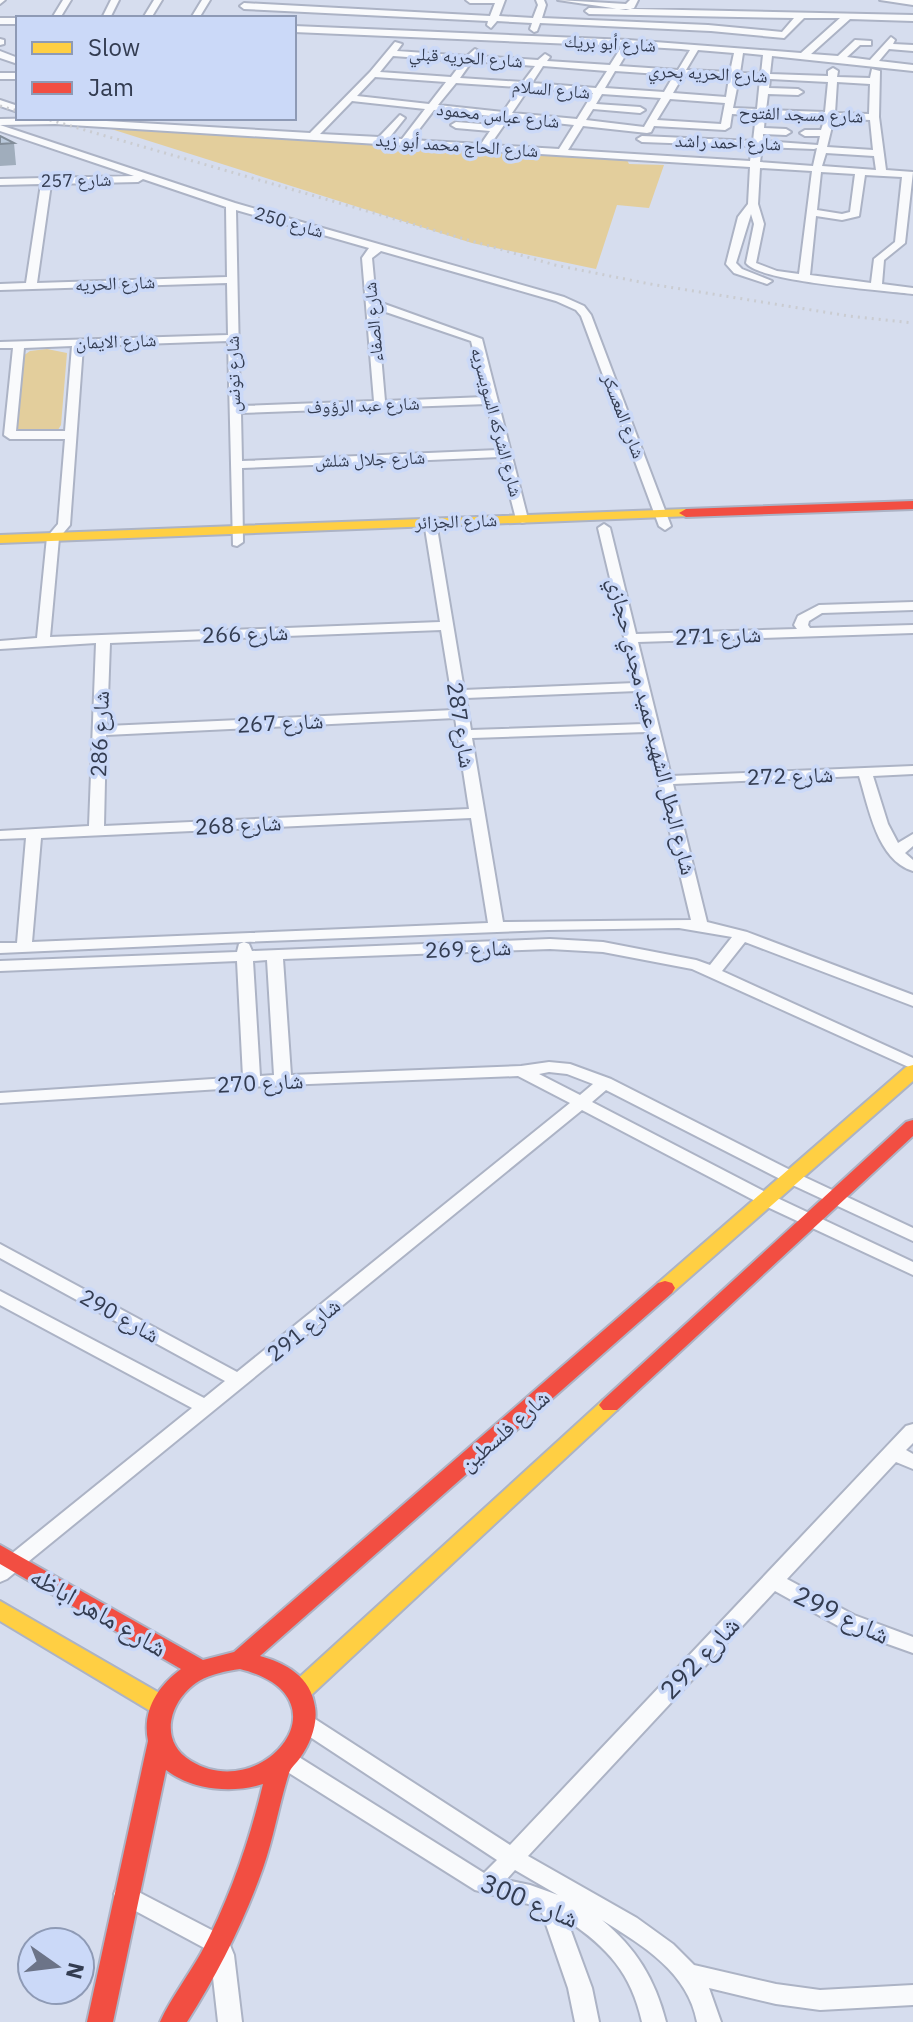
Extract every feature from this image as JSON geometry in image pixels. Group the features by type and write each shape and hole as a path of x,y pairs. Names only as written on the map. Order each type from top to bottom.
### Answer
{"street":[{"path":"306,30 324,0"},
{"path":"349,31 367,0"},
{"path":"312,136 391,53 412,0"},
{"path":"405,141 487,37 501,1 470,0"},
{"path":"531,39 542,5 540,0"},
{"path":"562,0 629,7 634,0"},
{"path":"806,60 850,16 852,0"},
{"path":"884,0 913,2"},
{"path":"246,3 405,14 450,12 494,18 708,28 785,35 802,14"},
{"path":"591,5 913,18"},
{"path":"577,40 591,5"},
{"path":"667,6 714,16 757,11"},
{"path":"439,35 450,12"},
{"path":"771,34 774,14"},
{"path":"633,156 714,16"},
{"name":"شارع أبو بريك","path":"296,29 628,43 739,51 768,58 806,60"},
{"path":"484,147 557,39"},
{"path":"804,277 818,148 830,115 832,79 838,58 858,42 868,43"},
{"path":"562,152 628,43"},
{"path":"806,60 838,58 874,63 909,68 913,50 888,43 874,63 874,117 881,173"},
{"path":"647,131 723,128 739,51"},
{"name":"شارع الحريه قبلي","path":"391,53 541,62"},
{"path":"768,58 755,164 753,204 759,224 751,263 764,272 913,291"},
{"path":"658,71 665,59"},
{"path":"490,84 506,60"},
{"name":"شارع الحريه بحري","path":"541,62 681,73 874,81"},
{"path":"629,94 643,70"},
{"name":"شارع السلام","path":"373,74 667,97 728,106"},
{"path":"554,100 578,74"},
{"path":"763,91 798,92"},
{"name":"شارع عباس محمود","path":"350,98 647,131"},
{"path":"590,106 640,110"},
{"name":"شارع مسجد الفتوح","path":"728,106 760,112 874,117"},
{"path":"382,140 400,118"},
{"name":"شارع الحاج محمد أبو زيد","path":"0,125 59,120 117,121 144,126 910,175"},
{"path":"144,126 152,120"},
{"path":"199,129 215,120"},
{"name":"شارع 250","path":"0,125 231,205 560,299 580,308"},
{"path":"456,125 495,128"},
{"name":"شارع احمد راشد","path":"647,131 757,144 879,153"},
{"path":"758,131 786,132"},
{"path":"805,133 826,133"},
{"path":"784,166 786,145"},
{"path":"812,212 842,217 855,214 860,171"},
{"path":"876,286 879,259 900,243 910,175"},
{"name":"شارع 257","path":"0,182 152,179"},
{"path":"31,286 46,181"},
{"path":"753,204 743,217 731,256 731,264 738,271 768,282 913,298"},
{"name":"شارع تونس","path":"231,205 236,536"},
{"name":"شارع الصفاء","path":"380,248 373,250 367,258 380,404"},
{"path":"892,248 913,253"},
{"name":"شارع الحريه","path":"0,287 231,280"},
{"name":"شارع الشركه السويسريه","path":"371,303 476,339 522,519"},
{"name":"شارع المعسكر","path":"580,308 591,329 663,520"},
{"name":"شارع الايمان","path":"0,345 232,338"},
{"path":"0,645 43,641 52,543 64,525 78,342"},
{"path":"19,344 10,435 71,435"},
{"name":"شارع عبد الرؤوف","path":"234,410 492,400"},
{"name":"شارع جلال شلش","path":"235,465 506,453"},
{"name":"شارع الجزائر","path":"431,529 522,519 663,520 889,512 913,505"},
{"name":"شارع الجزائر","path":"889,512 913,518"},
{"name":"شارع الجزائر","path":"0,551 52,543 431,529 604,528 663,520"},
{"name":"شارع البطل الشهيد عميد مجدي حجازي","path":"604,528 700,925"},
{"name":"شارع 287","path":"431,529 496,927"},
{"name":"شارع الجزائر","path":"0,539 52,543"},
{"path":"805,632 801,625 803,619 819,609 913,606"},
{"name":"شارع 266","path":"43,641 447,626"},
{"name":"شارع 271","path":"631,638 913,629"},
{"name":"شارع 286","path":"96,831 103,638"},
{"path":"458,694 643,687"},
{"name":"شارع 267","path":"100,731 461,714"},
{"path":"464,734 653,728"},
{"name":"شارع 272","path":"667,780 913,770"},
{"path":"865,772 888,841 896,853 913,867"},
{"name":"شارع 268","path":"0,835 477,813"},
{"path":"24,947 34,833"},
{"path":"896,853 913,838"},
{"path":"631,951 638,924"},
{"name":"شارع 269","path":"0,948 496,927 700,925 742,935 913,1001"},
{"path":"713,972 742,935"},
{"path":"244,938 252,1082"},
{"name":"شارع 269","path":"0,966 550,944 631,951 713,972 913,1064"},
{"path":"275,956 283,1080"},
{"name":"شارع 270","path":"0,1098 283,1080 521,1071 549,1067 570,1069 605,1083 792,1178 913,1235"},
{"name":"شارع 270","path":"521,1071 767,1200 913,1269"},
{"path":"792,1178 913,1071"},
{"name":"شارع 291","path":"5,1563 207,1408 605,1083"},
{"path":"300,1691 913,1126"},
{"name":"شارع فلسطين","path":"240,1660 792,1178"},
{"name":"شارع 290","path":"0,1250 239,1381"},
{"name":"شارع 290","path":"0,1297 207,1408"},
{"name":"شارع 292","path":"487,1885 913,1431"},
{"path":"893,1452 913,1462"},
{"name":"شارع ماهر اباظه","path":"5,1563 198,1668"},
{"name":"شارع 299","path":"772,1580 847,1621 913,1645"},
{"path":"0,1610 160,1705"},
{"path":"240,1660 269,1666 293,1681 305,1701 308,1725 296,1749 283,1763 246,1779 210,1779 179,1766 160,1742 157,1730 160,1705 175,1684 198,1668 240,1660"},
{"name":"شارع 300","path":"308,1725 511,1857 627,1924 665,1951 690,1974 707,2005 709,2022"},
{"path":"100,2022 160,1742"},
{"path":"173,2022 196,1991 247,1886 283,1763"},
{"name":"شارع 300","path":"283,1763 487,1885 530,1894 570,1911 606,1934 632,1963 651,2001 654,2022"},
{"path":"125,1894 219,1945 223,1955 230,2022"},
{"path":"549,1902 580,1988 587,2022"},
{"name":"شارع 300","path":"690,1974 732,1985 820,2000 913,1995"}],"shaded area":[{"path":"108,128 627,160 629,164 664,165 649,208 617,205 596,269 472,243"},
{"path":"47,349 67,353 61,425 56,433 15,434 23,356 30,351"}],"building":[{"path":"0,136 14,143 0,144"}],"railway":[{"path":"0,106 16,110"},
{"path":"50,120 555,265 650,284 849,316 913,323"}],"traffic: slow":[{"path":"0,539 686,513"},
{"path":"665,1288 913,1071"},
{"path":"300,1691 610,1405"},
{"path":"0,1610 160,1705"}],"traffic: jam":[{"path":"686,513 913,505"},
{"path":"610,1405 913,1126"},
{"path":"240,1660 665,1288"},
{"path":"0,1553 198,1668"},
{"path":"240,1660 271,1668 290,1680 304,1706 300,1736 282,1762 256,1777 214,1778 185,1770 175,1763 160,1741 158,1729 162,1706 168,1695 188,1676 207,1667 240,1660"},
{"path":"100,2022 160,1742"},
{"path":"173,2022 225,1931 251,1867 279,1766"}]}
